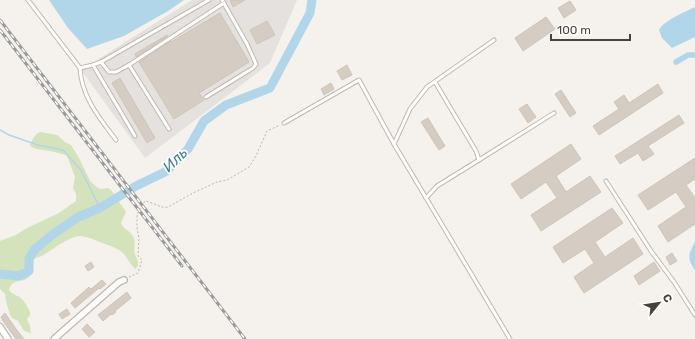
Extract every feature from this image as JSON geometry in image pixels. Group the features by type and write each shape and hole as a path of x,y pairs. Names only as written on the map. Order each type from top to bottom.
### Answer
{"street":[{"path":"54,339 119,282 124,280"},
{"path":"0,327 8,339"}],"lane":[{"path":"28,0 80,68 80,79 93,108 116,140"},
{"path":"80,68 101,62 210,0"},
{"path":"101,62 109,72 116,72 129,65 223,2 247,44 256,64 253,68 206,96"},
{"path":"394,144 410,109 427,87 494,40"},
{"path":"93,65 134,136"},
{"path":"129,65 169,129"},
{"path":"284,123 359,80 394,144 510,339"},
{"path":"436,82 476,151 479,160"},
{"path":"426,198 437,186 554,113"},
{"path":"606,182 695,315"}],"path":[{"path":"124,280 138,273 141,265 142,260 138,256 139,238 137,220 139,210 145,201 150,201 165,208 217,182 227,180 249,167 256,156 267,131 284,123"}],"shaded area":[{"path":"192,0 297,0 270,63 145,158 81,70"}],"green space":[{"path":"40,132 57,135 71,145 90,181 98,188 108,188 111,190 126,212 121,223 133,237 138,263 135,269 120,251 93,239 81,236 71,238 42,256 34,259 30,276 25,280 13,283 9,290 20,297 28,308 30,315 27,319 31,333 24,331 18,321 12,318 5,294 0,289 0,241 16,235 27,228 59,213 76,201 76,194 73,188 75,177 66,155 36,149 30,146 36,134"}],"water":[{"path":"49,0 184,0 168,11 124,36 87,49 68,28"},
{"path":"695,7 695,37 672,48 662,38 659,30 665,23"},
{"path":"695,241 695,270 690,262 689,256"}],"building":[{"path":"230,0 245,0 233,7"},
{"path":"570,1 576,10 564,18 558,8"},
{"path":"220,13 249,62 199,93 204,100 174,119 139,62 171,41"},
{"path":"546,17 555,29 523,51 515,38"},
{"path":"267,21 275,35 257,44 250,30"},
{"path":"167,35 168,36 136,57 135,54"},
{"path":"347,65 352,75 342,80 337,71"},
{"path":"120,78 155,138 147,143 112,83"},
{"path":"331,83 334,89 324,95 321,89"},
{"path":"658,84 663,93 599,135 593,126 619,109 614,102 624,95 629,103"},
{"path":"561,90 576,113 570,117 555,94"},
{"path":"527,104 536,117 528,123 519,109"},
{"path":"679,115 684,123 648,146 654,154 643,161 638,153 620,164 615,156"},
{"path":"428,118 445,146 439,150 421,122"},
{"path":"571,144 581,159 556,176 566,192 590,176 601,192 541,231 531,215 557,198 546,182 521,199 511,184"},
{"path":"695,158 695,179 686,185 695,198 695,224 668,242 658,226 686,207 676,192 648,210 638,195"},
{"path":"612,208 623,223 595,242 605,257 633,238 643,254 584,293 574,277 594,263 585,249 563,263 553,247"},
{"path":"672,253 677,261 670,265 666,257"},
{"path":"91,262 94,267 88,271 85,266"},
{"path":"654,262 660,271 639,285 634,276"},
{"path":"102,280 106,284 75,308 71,303 89,287 91,289"},
{"path":"127,292 131,298 115,311 116,312 112,315 111,314 103,321 98,315"},
{"path":"67,309 70,314 62,319 59,314"},
{"path":"5,313 24,339 16,339 5,324 1,317"},
{"path":"87,324 95,332 89,337 82,329"}],"waterway":[{"name":"Иль","path":"0,274 19,276 29,271 29,259 34,250 52,235 78,217 100,208 136,186 167,171 188,149 204,121 226,105 270,88 310,13 312,0"},
{"path":"676,62 688,55 695,55"},
{"path":"0,130 9,135 38,145 63,150 81,170 100,208"}],"railway":[{"path":"0,20 245,339"},
{"path":"0,30 182,266"}]}
